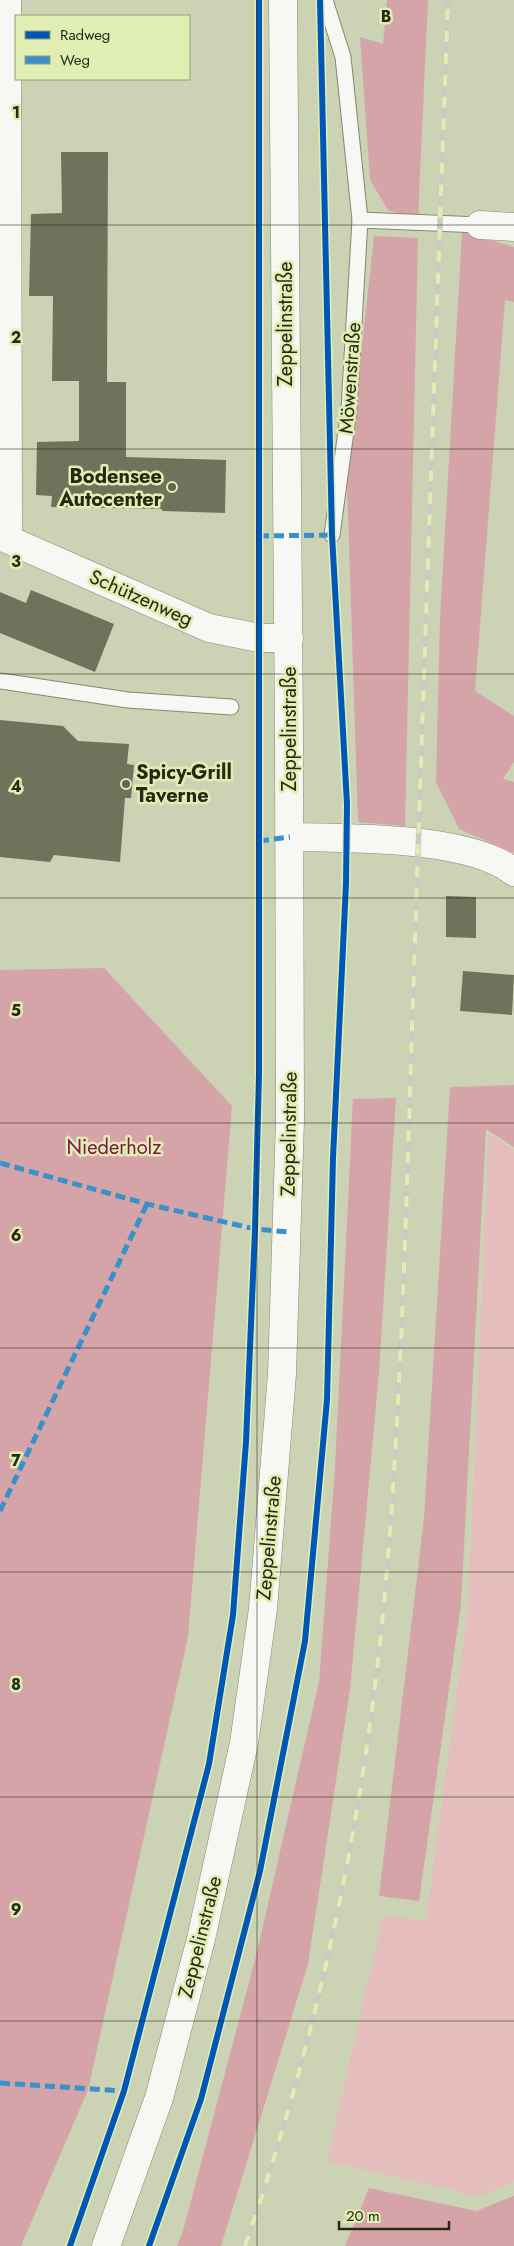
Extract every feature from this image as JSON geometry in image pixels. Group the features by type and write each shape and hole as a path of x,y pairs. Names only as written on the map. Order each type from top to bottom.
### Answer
{"main road":[{"path":"4,537 7,0"},
{"name":"Zeppelinstraße","path":"106,2246 159,2098 201,1939 244,1743 263,1609 282,1374 288,1232 290,1120 290,837 283,0"},
{"path":"480,225 514,227"},
{"name":"Schützenweg","path":"4,537 210,628 259,638 288,638"},
{"path":"290,837 418,842 479,854 505,864 514,872"}],"lane":[{"name":"Möwenstraße","path":"325,0 343,57 360,220 350,409 332,535"},
{"path":"360,220 480,225"},
{"path":"0,682 128,700 231,707"}],"shaded area":[{"path":"489,1133 514,1151 514,2182 478,2196 327,2161 383,1915 426,1921 468,1609"}],"green space":[{"path":"387,0 428,0 418,219 388,210 370,180 360,37 383,44"},
{"path":"462,232 514,247 514,302 505,300 475,691 514,716 514,762 503,779 514,782 514,853 459,829 436,782 440,618"},
{"path":"374,236 418,238 405,826 358,822 347,483"},
{"name":"Niederholz","path":"104,968 232,1106 188,1637 88,2090 21,2246 0,2246 0,970"},
{"path":"514,1085 514,1147 486,1129 461,1604 419,1901 379,1896 424,1518 450,1087"},
{"path":"396,1098 379,1373 350,1689 308,1964 221,2246 177,2246 183,2231 256,1956 319,1682 335,1468 353,1099"},
{"path":"369,2188 476,2211 514,2196 514,2246 345,2246"}],"building":[{"path":"61,152 108,152 107,382 126,382 126,457 226,460 225,513 162,511 162,509 51,507 52,496 36,495 37,442 79,441 79,381 52,381 53,296 29,296 31,214 62,213"},
{"path":"31,590 114,624 95,672 0,633 0,592 26,603"},
{"path":"0,720 63,726 78,741 129,744 127,764 134,765 131,798 125,798 120,862 54,855 50,862 0,857"},
{"path":"446,896 476,897 476,938 446,937"},
{"path":"463,971 514,975 512,1015 460,1011"}],"railway":[{"path":"245,2246 294,2091 333,1934 363,1775 383,1614 395,1461 403,1307 448,0"}],"marked path":[{"path":"259,536 332,535"},
{"path":"259,841 290,837"},
{"path":"0,1163 147,1204 255,1229 288,1232"},
{"path":"0,1511 147,1204"},
{"path":"0,2083 124,2091"}],"cycle path":[{"path":"70,2246 124,2091 209,1764 233,1615 246,1442 259,1074 259,0"},
{"path":"149,2246 201,2099 260,1871 305,1641 327,1400 333,1158 346,884 347,804 332,535 320,0"}],"place":[{"name":"Bodensee Autocenter","path":"172,487"},
{"name":"Spicy-Grill Taverne","path":"126,784"}]}
